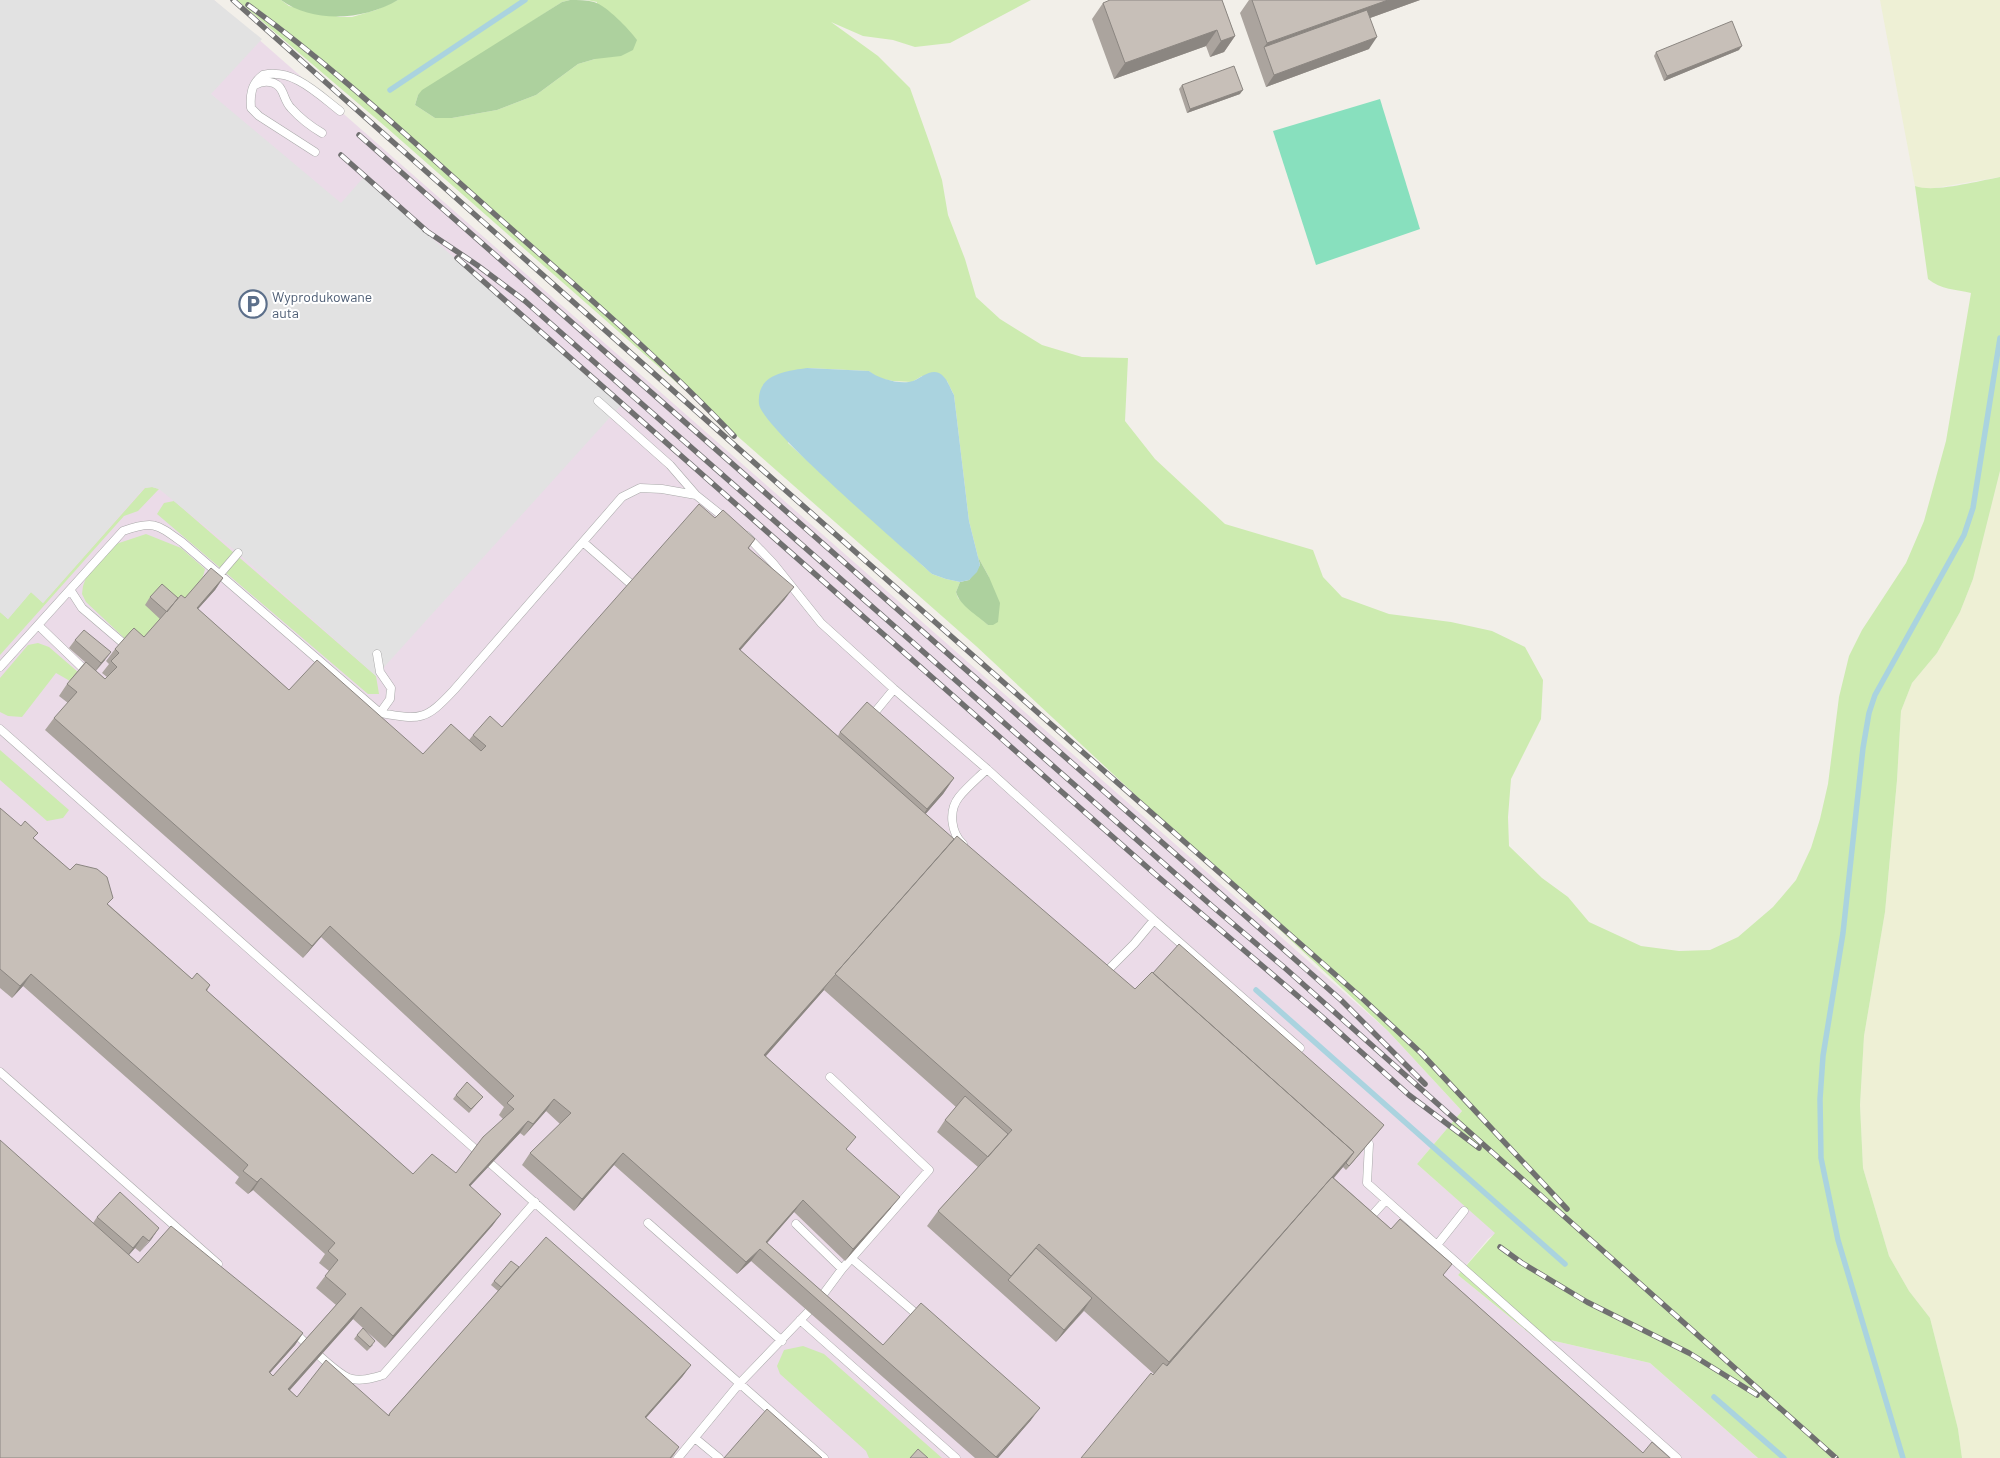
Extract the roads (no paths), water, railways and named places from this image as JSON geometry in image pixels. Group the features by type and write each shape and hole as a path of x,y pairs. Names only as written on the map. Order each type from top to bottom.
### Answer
{"lane":[{"path":"315,152 251,108 250,96 253,86 263,75 278,73 302,83 340,111"},
{"path":"253,86 267,81 277,85 282,90 285,100 292,110 322,133"},
{"path":"598,401 670,465 696,495 732,524"},
{"path":"0,667 123,531 143,524 161,527 183,543 380,713 404,717 425,716 439,706 622,497 640,488 662,489 696,495"},
{"path":"739,529 773,563 821,623 894,689 988,769 1154,920 1300,1048"},
{"path":"583,542 631,584"},
{"path":"220,574 238,553"},
{"path":"71,590 82,608 122,643"},
{"path":"38,625 96,680"},
{"path":"377,654 380,672 391,688 390,699 380,713"},
{"path":"866,723 894,689"},
{"path":"0,729 475,1149"},
{"path":"971,851 957,838 952,824 953,812 958,798 988,769"},
{"path":"1100,965 1107,971 1134,944 1154,920"},
{"path":"0,1072 223,1269"},
{"path":"815,1305 851,1258 929,1170 830,1077"},
{"path":"1369,1144 1367,1183 1677,1458"},
{"path":"491,1164 824,1458"},
{"path":"1364,1224 1386,1200"},
{"path":"285,1324 338,1372 350,1379 364,1380 383,1375 535,1202"},
{"path":"1437,1245 1464,1211"},
{"path":"648,1223 782,1341"},
{"path":"796,1224 842,1269"},
{"path":"851,1258 925,1322"},
{"path":"678,1458 696,1439 739,1384 809,1311"},
{"path":"800,1320 956,1458"},
{"path":"696,1439 719,1458"}],"water":[{"path":"807,368 869,371 884,379 896,382 913,381 932,372 939,373 944,377 954,395 969,521 980,565 977,572 969,580 960,582 932,574 808,462 766,417 759,404 759,394 767,380 782,373"}],"waterway":[{"path":"390,90 525,0"},
{"path":"1903,1458 1838,1240 1821,1158 1820,1099 1823,1056 1843,933 1863,748 1869,713 1875,695 1964,535 1973,508 2000,338"},
{"path":"1256,990 1565,1264"},
{"path":"1714,1397 1784,1458"}],"railway":[{"path":"233,0 1363,999 1421,1053 1567,1209"},
{"path":"248,5 342,79 584,293 675,377 734,436"},
{"path":"359,135 1341,1000 1425,1084"},
{"path":"341,155 429,233"},
{"path":"425,230 477,265 525,301 1286,969 1836,1458"},
{"path":"457,258 1156,875 1320,1015 1409,1095 1479,1148"},
{"path":"1500,1247 1522,1263 1587,1302 1689,1353 1757,1395"}],"place":[{"name":"Wyprodukowane auta","path":"253,304"}]}
